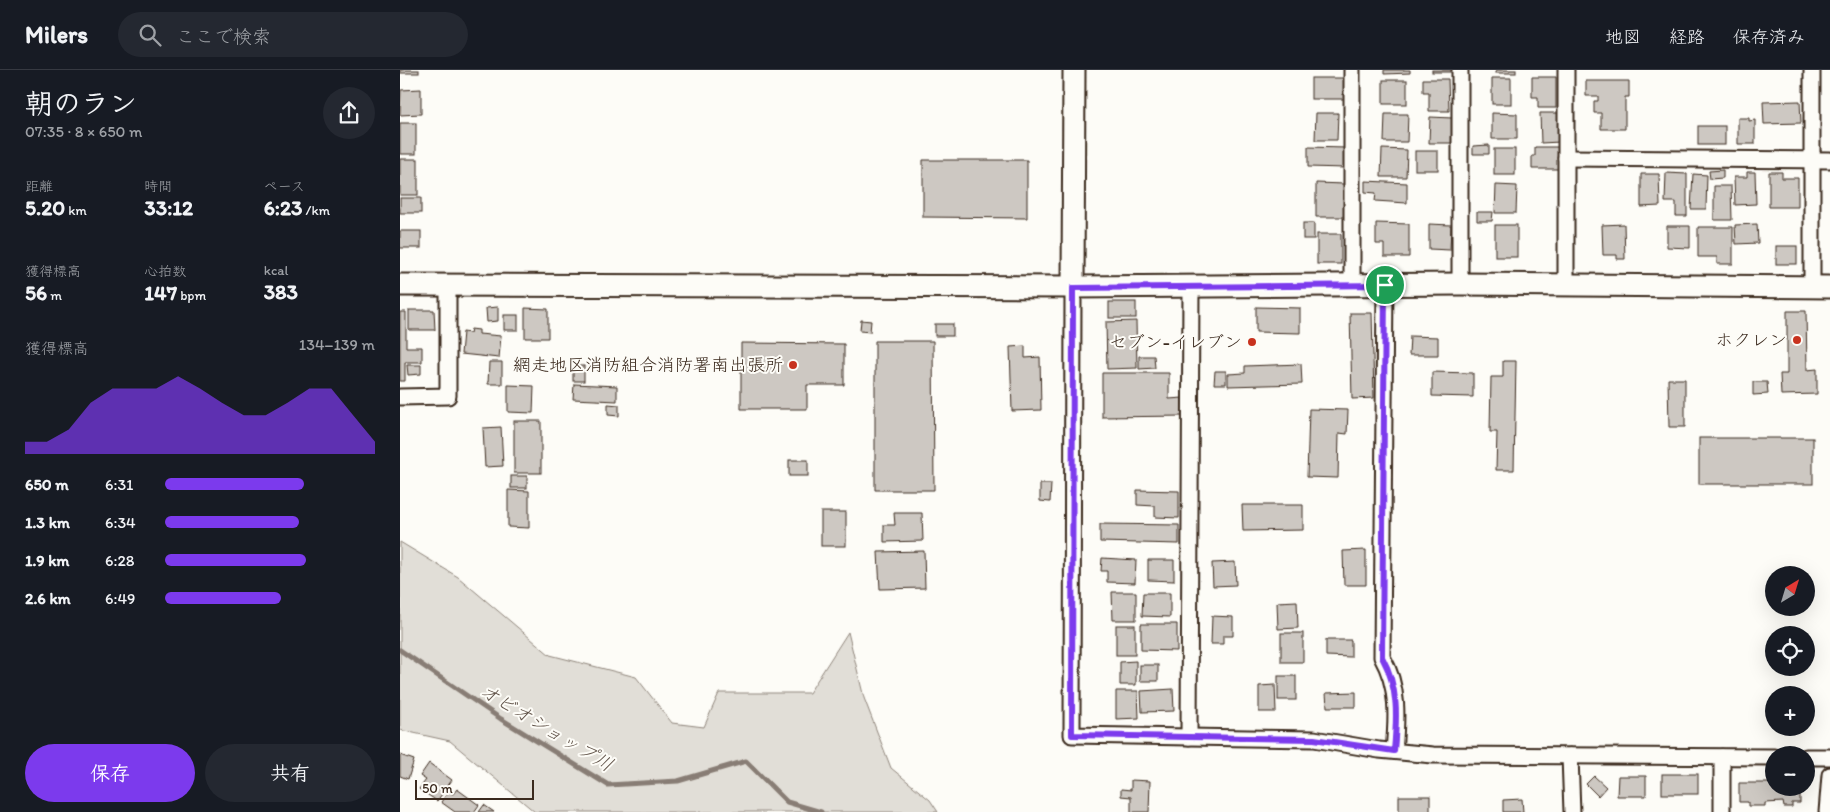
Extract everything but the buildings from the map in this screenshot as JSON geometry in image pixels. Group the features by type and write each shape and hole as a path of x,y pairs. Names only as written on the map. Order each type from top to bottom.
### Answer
{"street":[{"path":"1074,70 1072,735 1314,739 1432,755 1765,757"},
{"path":"1352,70 1352,285"},
{"path":"1460,70 1460,284"},
{"path":"1566,70 1566,285"},
{"path":"400,285 1073,288 1460,284 1821,286 1811,160 1812,70"},
{"path":"1566,158 1830,160"},
{"path":"400,397 448,396 448,285"},
{"path":"1385,285 1382,657 1390,674 1394,691 1397,718 1394,751"},
{"path":"1189,737 1191,286"},
{"path":"1570,756 1572,812"},
{"path":"1722,757 1722,812"},
{"path":"1815,757 1830,757"},
{"path":"1828,812 1830,775"}],"shaded area":[{"path":"400,542 458,577 550,655 636,677 672,723 704,727 719,693 809,693 848,632 864,698 891,768 930,800 938,812 535,812 450,741 400,730"}],"waterway":[{"name":"オビオショップ川","path":"400,650 501,719 608,785 678,781 746,761 787,802 821,812"}],"place":[{"name":"ホクレン","path":"1797,340"},
{"name":"セブン-イレブン","path":"1252,342"},
{"name":"網走地区消防組合消防署南出張所","path":"793,365"}],"route":[{"path":"1385,285 1382,657 1390,674 1394,691 1397,718 1394,751 1314,739 1072,735 1073,288 1385,285"}]}
